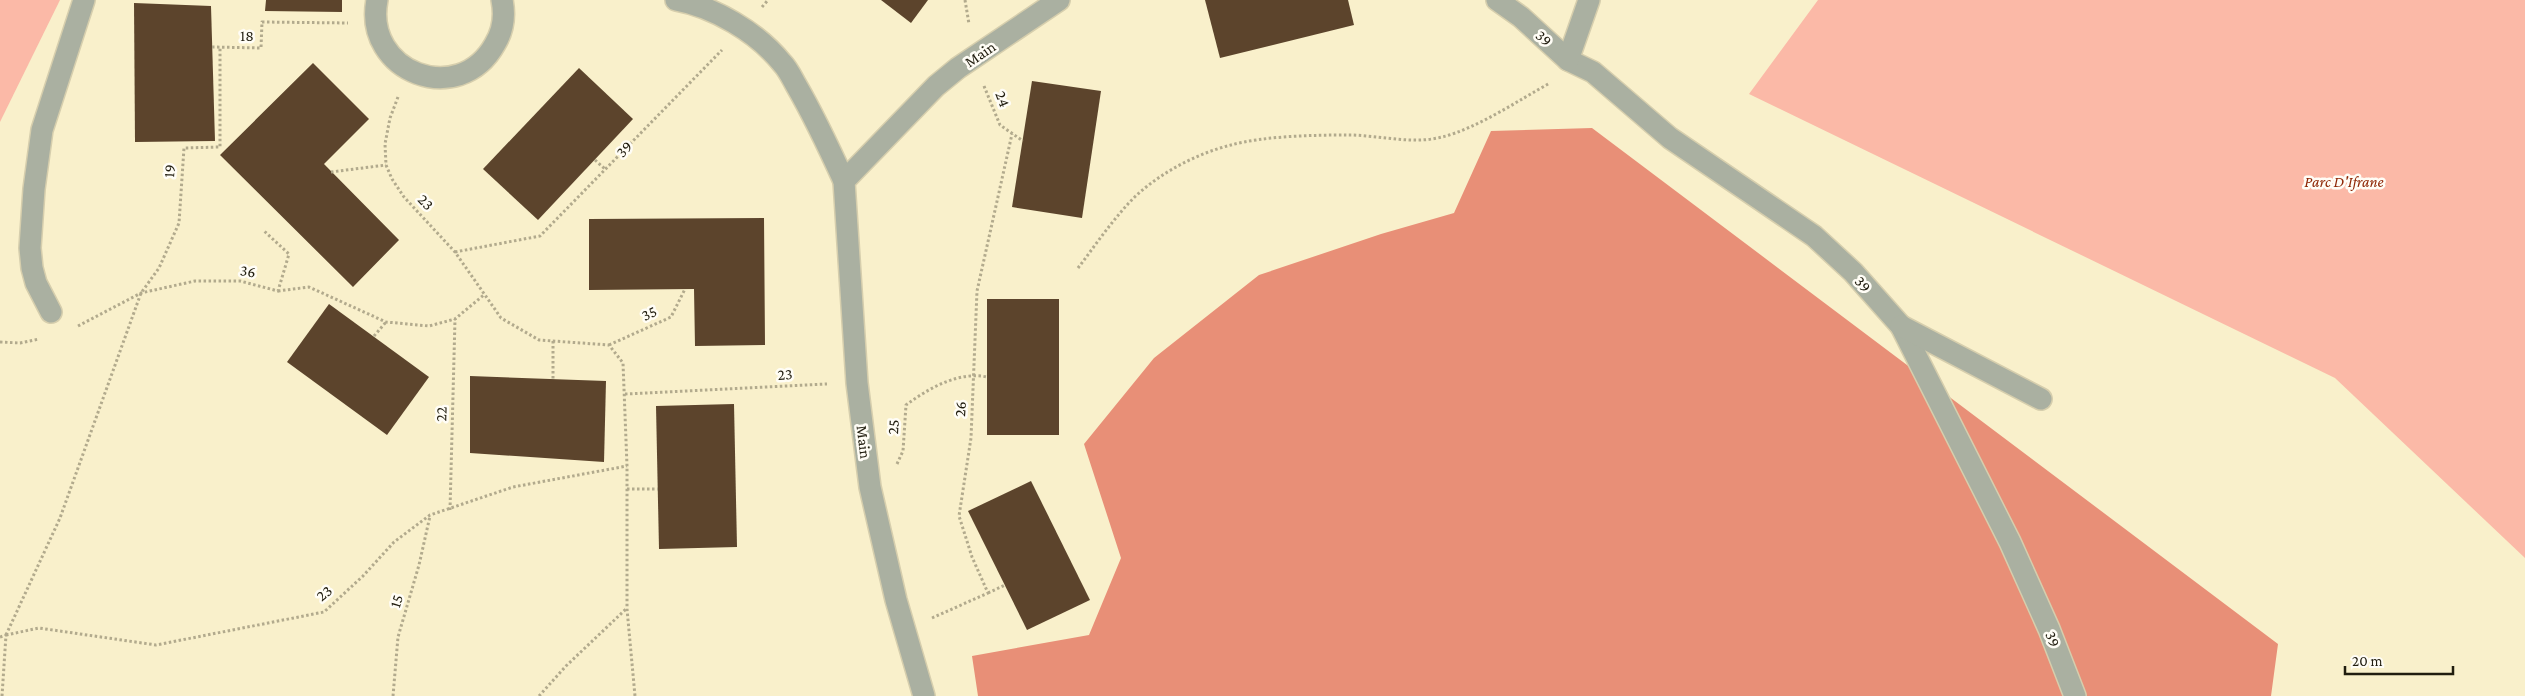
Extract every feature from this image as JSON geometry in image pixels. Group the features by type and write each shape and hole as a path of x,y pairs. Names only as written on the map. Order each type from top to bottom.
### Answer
{"lane":[{"path":"51,312 36,283 32,268 30,248 34,189 42,130 84,0"},
{"path":"377,0 374,14 378,36 390,56 408,70 425,77 443,78 461,74 478,66 490,53 499,37 507,0"},
{"name":"Main","path":"676,0 722,15 743,28 782,62 809,108 844,180 857,383 868,473 883,543 924,696"},
{"name":"Main","path":"844,180 936,86 958,68 1059,0"},
{"name":"39","path":"1497,0 1521,17 1568,60 1593,72 1670,138 1814,236 1853,272 1901,326 2010,542 2049,629 2075,696"},
{"path":"1568,60 1589,0"},
{"path":"1901,326 2041,399"}],"path":[{"name":"39","path":"455,252 540,236 768,0"},
{"name":"18","path":"212,46 262,48 262,22 376,24"},
{"name":"19","path":"141,293 159,268 179,223 184,148 220,147 220,47"},
{"path":"1078,268 1128,204 1160,178 1203,155 1231,144 1307,135 1363,135 1414,140 1442,137 1465,128 1557,80 1568,60"},
{"name":"24","path":"958,68 982,80 1000,125 1023,141"},
{"name":"23","path":"408,70 390,118 385,144 386,164 392,179 404,197 455,252 501,318 538,340 609,345"},
{"name":"26","path":"988,593 972,557 959,516 971,438 977,291 1012,134"},
{"path":"595,160 605,169"},
{"path":"331,172 386,164"},
{"path":"264,230 289,254 278,291 309,287 386,322 429,326 455,319 485,294"},
{"name":"36","path":"141,293 196,281 240,281 278,291"},
{"name":"35","path":"609,345 671,317 685,289"},
{"path":"2,696 6,635 60,518 141,293"},
{"name":"22","path":"450,510 455,319"},
{"path":"374,336 386,322"},
{"path":"553,341 553,380"},
{"path":"609,345 623,363 627,466 627,608 635,696"},
{"path":"975,374 987,377"},
{"name":"25","path":"868,473 896,468 903,452 906,405 956,377 975,374"},
{"name":"23","path":"625,394 857,383"},
{"name":"23","path":"0,637 39,628 156,645 324,612 363,576 394,542 430,515 450,510 513,487 627,466"},
{"path":"627,489 658,489"},
{"name":"15","path":"393,696 398,637 419,565 430,515"},
{"path":"905,630 1005,586"},
{"path":"539,696 566,666 627,608"},
{"path":"0,632 6,635"}],"green space":[{"path":"0,0 60,0 0,122"},
{"name":"Parc D'Ifrane","path":"1818,0 2525,0 2525,558 2335,378 1749,94"}],"shaded area":[{"path":"1592,128 2278,644 2271,696 978,696 972,656 1089,635 1121,558 1084,444 1154,358 1259,275 1381,234 1454,213 1491,131"}],"building":[{"path":"266,0 342,0 342,12 265,11"},
{"path":"881,0 928,0 911,23"},
{"path":"1205,0 1348,0 1354,25 1220,58"},
{"path":"134,3 211,6 215,141 135,142"},
{"path":"313,63 369,119 324,164 399,240 353,287 220,155"},
{"path":"579,68 633,119 538,220 483,169"},
{"path":"1032,81 1101,91 1082,218 1012,207"},
{"path":"764,218 765,345 695,346 694,289 589,290 589,219"},
{"path":"987,299 1059,299 1059,435 987,435"},
{"path":"329,304 429,377 387,435 287,362"},
{"path":"470,376 606,381 604,462 470,453"},
{"path":"734,404 737,547 659,549 656,406"},
{"path":"1031,481 1090,600 1027,630 968,511"}]}
